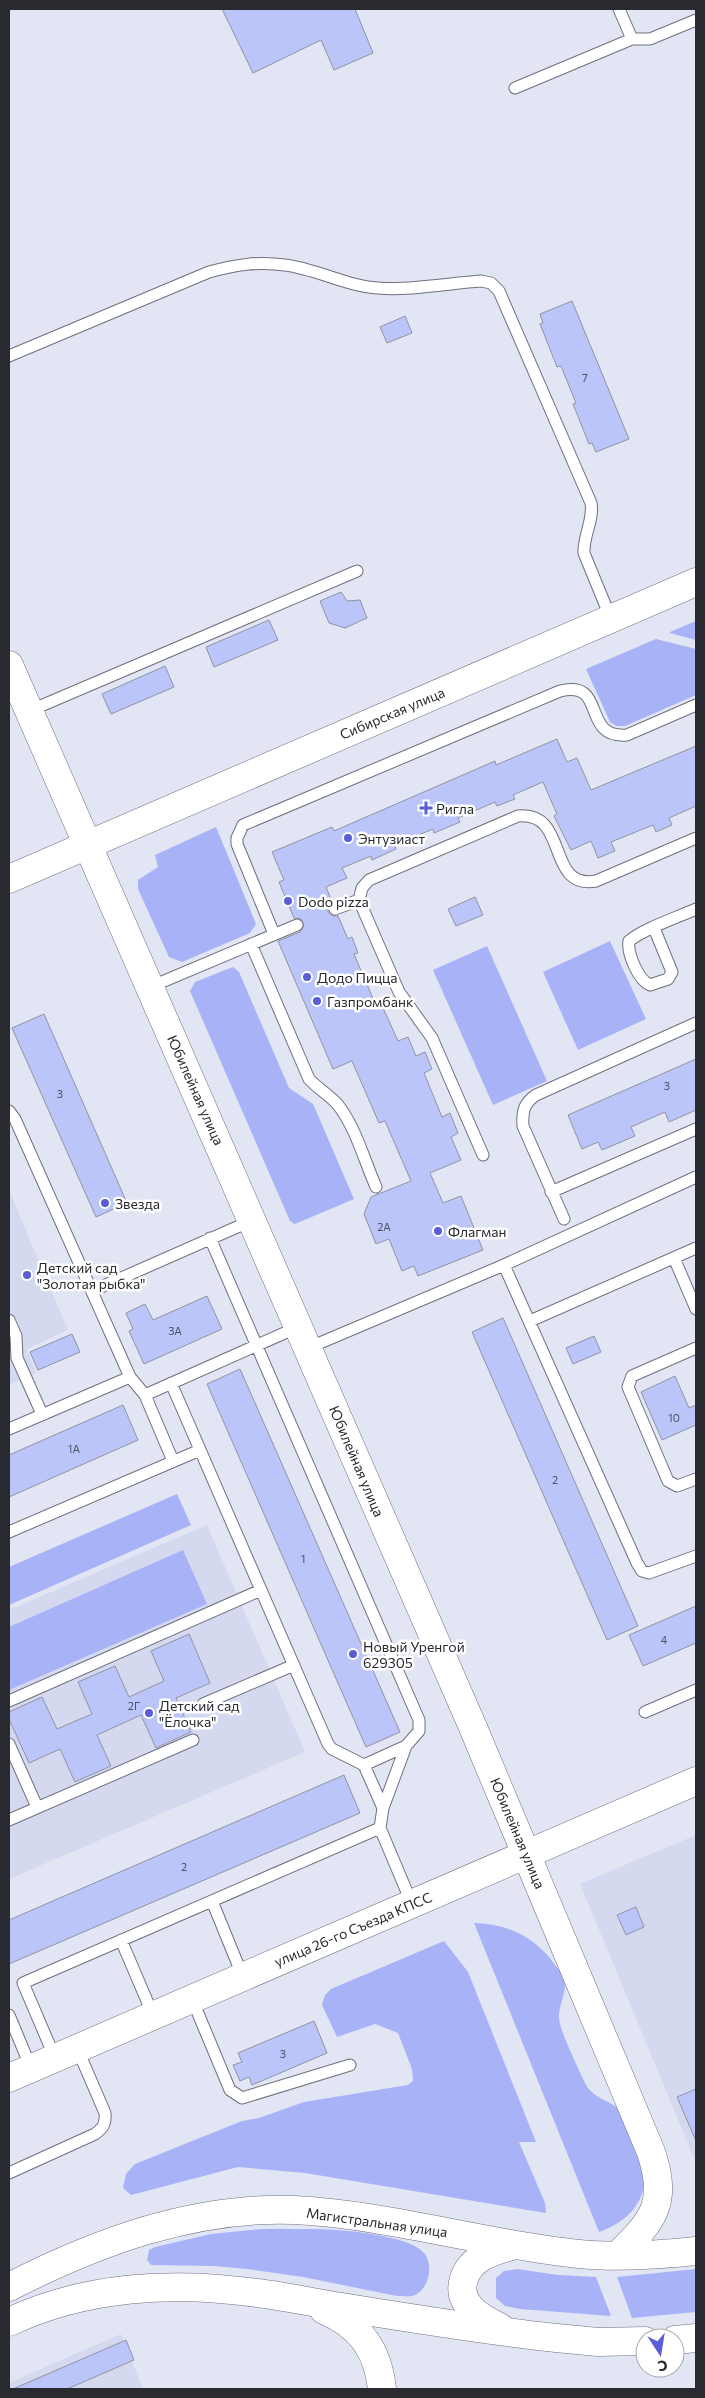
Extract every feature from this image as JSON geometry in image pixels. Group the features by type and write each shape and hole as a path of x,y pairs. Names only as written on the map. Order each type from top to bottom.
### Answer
{"main road":[{"name":"Сибирская улица","path":"9,879 696,584"},
{"name":"Юбилейная улица","path":"9,665 304,1337 527,1854 651,2152 659,2178 659,2190 654,2213 646,2226 618,2255"},
{"name":"улица 26-го Съезда КПСС","path":"43,2063 696,1781"},
{"name":"Магистральная улица","path":"9,2287 81,2253 122,2238 172,2224 220,2214 256,2210 294,2210 337,2214 421,2226 515,2245 578,2254 664,2254 696,2251"},
{"path":"508,2333 469,2308 463,2298 462,2288 464,2278 473,2263 490,2252 515,2245"},
{"path":"9,2322 65,2301 92,2294 132,2288 216,2289 257,2292 302,2301 508,2333 598,2342 635,2341"},
{"path":"302,2301 342,2318 358,2332 372,2350 380,2371 382,2389"}],"lane":[{"path":"619,9 632,39"},
{"path":"515,88 632,39 650,39 696,20"},
{"path":"9,356 209,272 236,264 260,262 287,265 357,285 379,288 481,281 491,283 500,291 591,503 592,512 583,545 584,553 611,619"},
{"path":"29,711 357,571"},
{"path":"274,934 237,844 236,838 243,825 560,691 572,688 583,692 588,698 602,727 607,733 616,736 627,735 696,705"},
{"path":"483,1155 432,1038 399,992 359,900 362,888 369,880 518,816 530,815 540,818 547,828 567,872 576,880 587,883 596,881 696,838"},
{"path":"335,909 359,900"},
{"path":"654,928 672,972 668,979 650,985 643,980 628,947 629,941 654,928 696,910"},
{"path":"150,988 297,925"},
{"path":"251,944 309,1079 337,1104 345,1116 376,1187"},
{"path":"564,1219 523,1126 522,1112 526,1101 696,1023"},
{"path":"9,1111 15,1120 130,1377 144,1395 173,1461"},
{"path":"551,1192 696,1129"},
{"path":"144,1395 256,1345 304,1337 504,1265 696,1177"},
{"path":"92,1290 253,1220"},
{"path":"210,1238 419,1720 419,1731 406,1746 383,1808 380,1828 412,1904"},
{"path":"530,1321 696,1248"},
{"path":"674,1258 696,1309"},
{"path":"504,1265 637,1564 642,1570 649,1573 658,1572 696,1556"},
{"path":"9,1320 16,1336 13,1360 42,1414"},
{"path":"696,1348 632,1376 628,1387 629,1394 668,1481 677,1486 696,1479"},
{"path":"9,1428 130,1377"},
{"path":"171,1383 328,1744 332,1749 364,1765 383,1808"},
{"path":"9,1532 200,1450"},
{"path":"9,1702 261,1590"},
{"path":"203,1704 294,1665"},
{"path":"645,1712 696,1690"},
{"path":"9,1820 192,1740"},
{"path":"9,1744 37,1808"},
{"path":"364,1765 406,1746"},
{"path":"43,2063 23,1983 380,1828"},
{"path":"212,1900 243,1977"},
{"path":"121,1940 153,2015"},
{"path":"192,1999 230,2090 242,2098 350,2065"},
{"path":"9,2015 43,2063 105,2114 106,2121 95,2134 9,2173"}],"shaded area":[{"path":"696,621 696,640 670,633 670,632"},
{"path":"656,639 696,649 696,695 625,726 616,726 610,722 586,669"},
{"path":"216,827 256,924 250,933 182,962 169,957 138,889 138,880 158,867 155,855"},
{"path":"610,941 646,1019 578,1050 543,972"},
{"path":"487,946 547,1081 493,1105 433,970"},
{"path":"233,967 239,972 289,1088 313,1104 354,1199 295,1224 290,1221 190,991 195,982"},
{"name":"Детский сад \"Золотая рыбка\"","path":"9,1190 68,1330 27,1349 36,1373 9,1385"},
{"path":"177,1494 191,1525 9,1605 9,1567"},
{"name":"Детский сад \"Ёлочка\"","path":"207,1525 305,1752 9,1879 9,1610"},
{"path":"183,1550 207,1604 9,1690 9,1627"},
{"path":"696,1835 696,2163 580,1884"},
{"path":"474,1923 509,1929 530,1940 548,1955 563,1977 565,1989 559,2019 570,2051 585,2083 592,2093 613,2105 622,2113 642,2163 644,2178 640,2199 628,2216 610,2228 599,2232"},
{"path":"444,1941 468,1972 536,2142 519,2142 545,2203 546,2213 305,2173 238,2167 131,2195 123,2188 126,2174 135,2164 242,2121 259,2118 304,2102 408,2085 413,2081 412,2069 398,2033 375,2024 337,2037 322,2005 325,1995 331,1989"},
{"path":"262,2229 362,2232 403,2241 415,2246 425,2254 429,2265 428,2278 418,2294 397,2296 303,2277 214,2266 151,2265 147,2260 149,2250 155,2247 211,2234"},
{"path":"517,2269 558,2275 596,2277 611,2316 520,2309 505,2306 496,2298 496,2278 504,2271"},
{"path":"696,2269 696,2312 632,2318 617,2277"},
{"path":"121,2334 143,2389 9,2389 9,2383"}],"building":[{"path":"222,9 355,9 373,53 334,70 321,40 253,73"},
{"path":"572,301 629,439 596,452 592,443 589,444 573,404 576,403 561,366 557,367 540,324 543,323 540,314"},
{"path":"405,316 412,333 387,343 380,327"},
{"path":"341,592 347,601 360,600 367,618 345,628 329,623 320,601"},
{"path":"269,620 278,640 214,667 206,647"},
{"path":"165,666 174,687 111,714 102,694"},
{"path":"557,739 567,762 577,758 591,790 696,746 696,806 669,818 672,825 656,832 653,825 611,842 615,851 598,858 591,841 571,850 554,816 557,814 543,782 513,795 515,799 497,806 495,802 458,818 460,822 434,833 433,829 394,845 396,849 372,860 371,856 342,868 347,878 326,887 332,902 328,907 328,912 333,916 338,916 348,939 352,937 358,953 354,954 374,1001 379,999 398,1041 408,1037 416,1056 425,1052 432,1069 424,1073 442,1117 450,1113 458,1133 451,1137 461,1160 430,1173 443,1203 461,1196 483,1250 418,1276 414,1266 402,1271 389,1239 376,1244 364,1214 371,1197 411,1181 385,1121 379,1123 352,1061 333,1069 278,941 300,932 304,925 301,919 294,918 279,882 284,880 272,852 332,827 334,831 495,761 496,765"},
{"path":"475,897 483,915 456,926 448,909"},
{"path":"44,1014 127,1203 96,1217 12,1028"},
{"path":"696,1059 696,1110 669,1122 665,1112 631,1127 635,1136 602,1150 598,1142 582,1149 568,1115"},
{"path":"207,1296 222,1329 144,1364 129,1331 133,1329 126,1313 145,1304 153,1320"},
{"path":"503,1318 638,1626 607,1640 472,1332"},
{"path":"72,1334 80,1352 38,1370 30,1352"},
{"path":"594,1336 601,1352 573,1364 566,1348"},
{"path":"240,1369 400,1732 366,1747 207,1384"},
{"path":"675,1376 689,1408 696,1405 696,1425 662,1440 641,1392"},
{"path":"123,1405 138,1440 9,1497 9,1455"},
{"path":"696,1606 696,1643 643,1666 629,1635"},
{"path":"189,1634 210,1683 176,1698 191,1732 156,1748 141,1715 97,1735 111,1766 75,1782 60,1749 29,1763 9,1719 9,1712 42,1697 57,1729 92,1714 78,1682 115,1666 129,1697 164,1681 151,1651"},
{"path":"344,1775 360,1813 9,1964 9,1920"},
{"path":"636,1907 644,1927 626,1935 617,1915"},
{"path":"314,2021 327,2053 252,2085 249,2077 240,2081 233,2065 242,2062 238,2053"},
{"path":"696,2089 696,2141 677,2097"},
{"path":"126,2340 134,2360 67,2389 13,2389"}],"place":[{"name":"Ригла","path":"426,808"},
{"name":"Энтузиаст","path":"348,838"},
{"name":"Dodo pizza","path":"288,901"},
{"name":"Додо Пицца","path":"307,977"},
{"name":"Газпромбанк","path":"317,1001"},
{"name":"Звезда","path":"105,1203"},
{"name":"Флагман","path":"438,1231"},
{"name":"Детский сад \"Золотая рыбка\"","path":"27,1275"},
{"name":"Новый Уренгой 629305","path":"353,1654"},
{"name":"Детский сад \"Ёлочка\"","path":"149,1713"}]}
